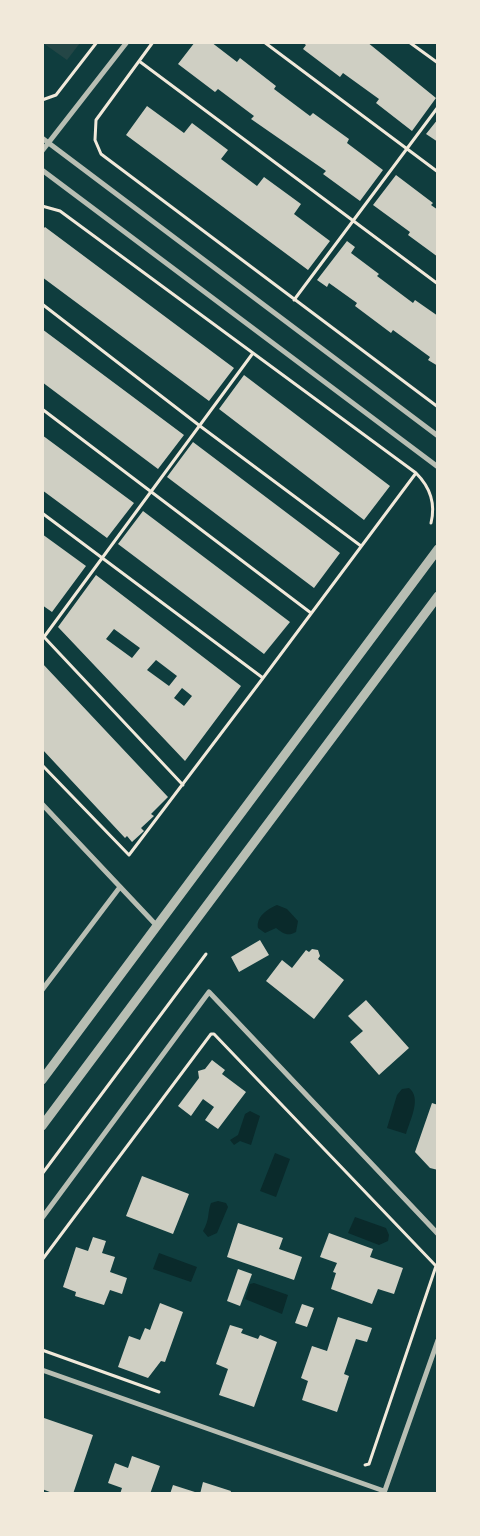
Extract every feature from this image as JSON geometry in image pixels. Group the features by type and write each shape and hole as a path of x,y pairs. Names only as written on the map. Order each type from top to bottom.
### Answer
{"street":[{"path":"42,151 127,42"},
{"path":"42,138 438,436"},
{"path":"42,170 438,467"},
{"path":"42,1080 438,549"},
{"path":"42,1126 438,596"},
{"path":"42,804 157,926"},
{"path":"42,990 120,886"},
{"path":"42,1218 209,992 438,1234"},
{"path":"42,1370 384,1492 438,1340"}],"path":[{"path":"42,100 56,95 97,42"},
{"path":"153,42 96,120 95,140 101,154 438,407"},
{"path":"264,42 438,172"},
{"path":"409,42 438,63"},
{"path":"139,61 438,284"},
{"path":"294,300 438,107"},
{"path":"42,206 60,211 416,473 428,487 431,496 433,514 431,523"},
{"path":"42,304 200,426 361,546"},
{"path":"183,785 43,636 253,353"},
{"path":"42,409 311,613"},
{"path":"42,765 130,855 416,473"},
{"path":"42,513 263,678"},
{"path":"42,1174 206,954"},
{"path":"42,1260 211,1034 214,1034 436,1266 368,1464 366,1466 356,1462"},
{"path":"42,1350 162,1393"}],"shaded area":[{"path":"43,42 80,43 67,60"},
{"path":"277,905 287,909 298,921 296,932 283,933 276,928 265,933 258,928 260,917"},
{"path":"409,1088 415,1097 415,1103 406,1134 387,1128 397,1095 402,1089"},
{"path":"250,1111 260,1116 251,1145 240,1141 234,1145 230,1140 238,1135 245,1114"},
{"path":"275,1153 290,1159 276,1197 260,1191"},
{"path":"218,1201 226,1203 228,1207 217,1233 208,1237 203,1231 207,1223 211,1203"},
{"path":"355,1217 386,1228 389,1235 388,1241 379,1245 348,1233"},
{"path":"159,1253 197,1267 191,1282 153,1269"},
{"path":"254,1283 288,1295 282,1314 245,1299 250,1284"}],"building":[{"path":"195,42 211,42 237,62 240,58 276,86 274,89 310,116 313,113 349,139 347,143 383,170 360,201 323,174 326,171 251,119 254,116 218,89 215,92 178,64"},
{"path":"302,42 367,42 436,98 412,131 376,103 379,99 343,73 340,77 303,49 306,45"},
{"path":"147,106 184,133 192,123 228,150 221,159 257,186 264,177 301,204 294,214 330,241 308,270 126,135"},
{"path":"438,119 438,142 426,134"},
{"path":"396,175 433,203 431,205 438,210 438,257 408,235 410,232 373,205"},
{"path":"45,227 234,368 209,401 42,277 42,230"},
{"path":"347,241 355,247 351,253 379,274 377,276 413,303 415,300 438,316 438,366 428,360 430,357 393,330 391,333 355,306 357,303 329,283 327,287 317,280"},
{"path":"42,329 184,435 158,469 42,382"},
{"path":"244,375 390,486 364,520 219,409"},
{"path":"42,435 134,503 107,538 42,490"},
{"path":"193,442 340,553 314,588 167,477"},
{"path":"143,511 290,622 264,654 118,544"},
{"path":"42,534 86,566 52,612 42,605"},
{"path":"96,575 241,686 185,761 58,627","holes":["114,629 140,648 132,658 106,639","156,660 177,676 169,686 147,670","182,688 192,696 184,706 174,698"]},
{"path":"42,663 168,797 151,814 154,816 141,828 144,831 132,842 127,836 125,838 42,749"},
{"path":"260,940 269,955 239,972 231,957"},
{"path":"312,949 318,950 320,956 318,959 344,980 314,1019 266,981 282,960 292,968 306,950 309,952"},
{"path":"366,1000 409,1048 379,1075 350,1042 363,1031 348,1016"},
{"path":"212,1060 225,1070 222,1074 246,1092 218,1129 205,1120 214,1107 203,1099 191,1116 178,1106 199,1078 198,1071 205,1069"},
{"path":"432,1103 438,1105 438,1170 430,1168 415,1152"},
{"path":"142,1176 189,1194 173,1234 126,1216"},
{"path":"238,1223 283,1238 279,1249 302,1257 294,1280 227,1257"},
{"path":"329,1233 373,1249 370,1257 403,1268 394,1294 378,1289 372,1304 331,1289 336,1273 333,1272 337,1263 320,1257"},
{"path":"93,1237 106,1241 102,1253 115,1257 110,1272 127,1278 122,1294 110,1290 104,1305 75,1296 76,1292 63,1287 76,1247 88,1251"},
{"path":"238,1269 252,1274 240,1306 227,1301"},
{"path":"160,1303 183,1312 165,1362 161,1361 148,1378 118,1367 129,1336 140,1340 145,1328 150,1330"},
{"path":"302,1304 314,1308 307,1327 295,1323"},
{"path":"338,1317 372,1328 367,1342 356,1339 344,1374 349,1376 337,1412 302,1400 308,1381 301,1378 312,1346 327,1351"},
{"path":"230,1325 243,1329 241,1333 258,1339 260,1335 277,1342 254,1407 219,1395 228,1369 216,1364"},
{"path":"44,1418 93,1435 73,1494 55,1494 42,1489"},
{"path":"132,1456 160,1466 150,1494 120,1494 122,1488 108,1483 115,1463 128,1468"},
{"path":"203,1482 231,1491 230,1494 200,1494"},
{"path":"173,1485 198,1493 198,1494 170,1494"}]}
